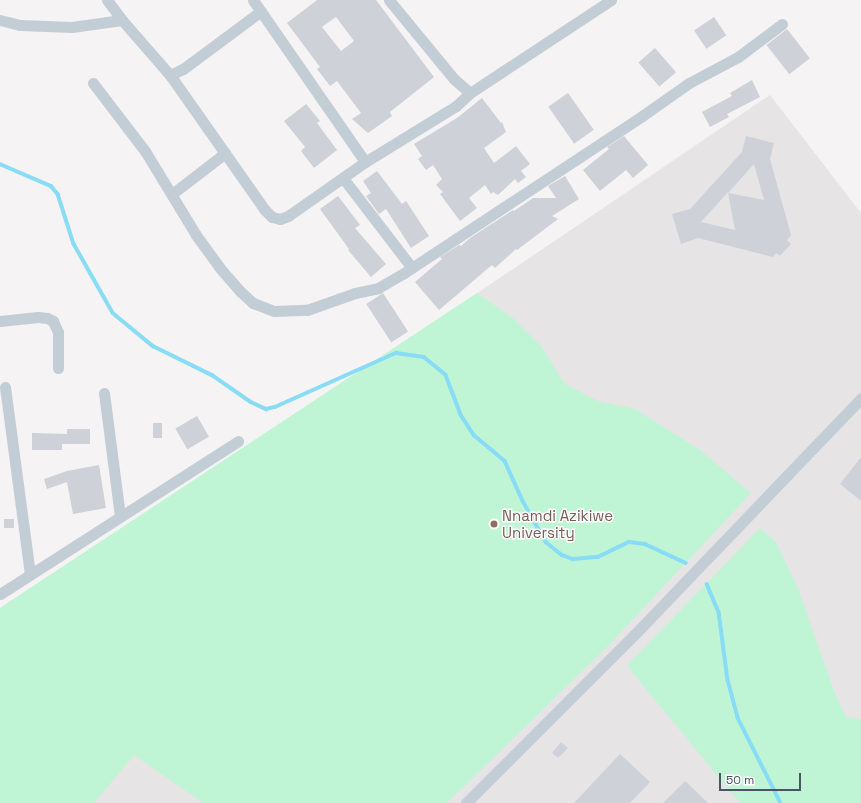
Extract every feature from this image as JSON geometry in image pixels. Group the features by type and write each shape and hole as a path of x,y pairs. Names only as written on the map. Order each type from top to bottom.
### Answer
{"street":[{"path":"107,0 122,20 170,75 265,210 272,217 280,219 288,216 365,162 456,106 470,93 611,0"},
{"path":"253,0 365,162"},
{"path":"389,0 454,79 470,93"},
{"path":"170,75 183,69 261,11"},
{"path":"0,20 20,25 72,27 122,20"},
{"path":"93,83 145,151 196,235 228,277 253,303 274,311 307,310 354,293 378,288 412,268 642,116 689,83 738,57 782,24"},
{"path":"172,194 225,153"},
{"path":"343,178 412,268"},
{"path":"0,321 38,317 46,318 53,322 58,332 58,368"},
{"path":"5,387 30,574"},
{"path":"104,393 120,516"},
{"path":"466,803 634,635 861,398"},
{"path":"0,594 238,441"}],"shaded area":[{"name":"Nnamdi Azikiwe University","path":"770,95 861,213 861,803 0,803 0,608 395,349"}],"green space":[{"path":"477,293 514,319 541,346 565,384 598,401 635,409 700,450 751,493 610,644 447,803 203,803 134,755 94,803 0,803 0,608"},
{"path":"760,528 776,542 798,588 834,691 846,717 861,719 861,803 740,803 627,666"}],"building":[{"path":"317,0 376,0 434,77 390,112 392,116 368,133 352,119 361,113 337,81 330,86 317,69 320,67 287,23","holes":["336,17 354,41 341,51 322,27"]},
{"path":"714,17 726,35 706,49 694,30"},
{"path":"787,29 810,58 789,74 767,45"},
{"path":"655,48 676,72 659,87 638,62"},
{"path":"752,80 760,97 727,114 729,117 710,127 702,112 732,96 730,93"},
{"path":"568,93 594,130 574,144 548,107"},
{"path":"482,98 501,123 502,122 506,132 484,148 494,163 516,146 530,164 521,171 526,177 518,183 515,179 498,195 493,192 491,194 485,185 469,198 477,208 460,221 440,194 443,192 436,185 442,179 433,165 426,170 418,159 422,156 414,144 457,118"},
{"path":"306,104 320,121 317,123 337,150 314,168 301,151 305,147 284,121"},
{"path":"624,136 648,165 633,178 626,170 600,191 583,170 609,149 607,147"},
{"path":"746,136 774,143 770,159 791,235 787,240 791,244 780,256 776,253 773,257 698,238 681,244 672,214 690,209 742,152","holes":["754,164 764,200 728,193","728,192 728,193 735,230 701,222"]},
{"path":"377,171 402,204 406,201 429,236 411,248 386,209 379,214 366,196 371,193 363,181"},
{"path":"565,176 579,199 552,216 558,219 517,250 516,249 495,268 492,265 439,310 415,282 442,259 440,257 459,245 461,246 470,238 533,198 556,198 548,186"},
{"path":"338,196 360,225 355,228 386,264 371,277 348,250 349,249 320,209"},
{"path":"383,293 408,332 391,342 366,304"},
{"path":"197,416 209,437 187,449 175,428"},
{"path":"153,423 162,423 162,438 153,438"},
{"path":"67,429 90,429 90,444 62,444 62,450 32,450 32,433 67,434"},
{"path":"861,457 861,501 840,484"},
{"path":"99,465 106,508 73,514 67,482 47,489 44,479 67,471"},
{"path":"4,519 14,519 14,528 4,528"},
{"path":"561,742 568,748 558,758 552,753"},
{"path":"620,754 650,782 630,803 574,803"},
{"path":"685,781 708,803 663,803"}],"waterway":[{"path":"0,164 51,186 58,194 74,244 113,313 153,346 212,375 251,402 266,409 275,407 396,353 424,357 446,375 461,415 474,435 505,461 523,501 546,542 562,555 573,559 598,557 629,542 645,544 686,563"},
{"path":"707,584 719,612 728,680 738,718 781,803"}],"place":[{"name":"Nnamdi Azikiwe University","path":"494,524"}]}
